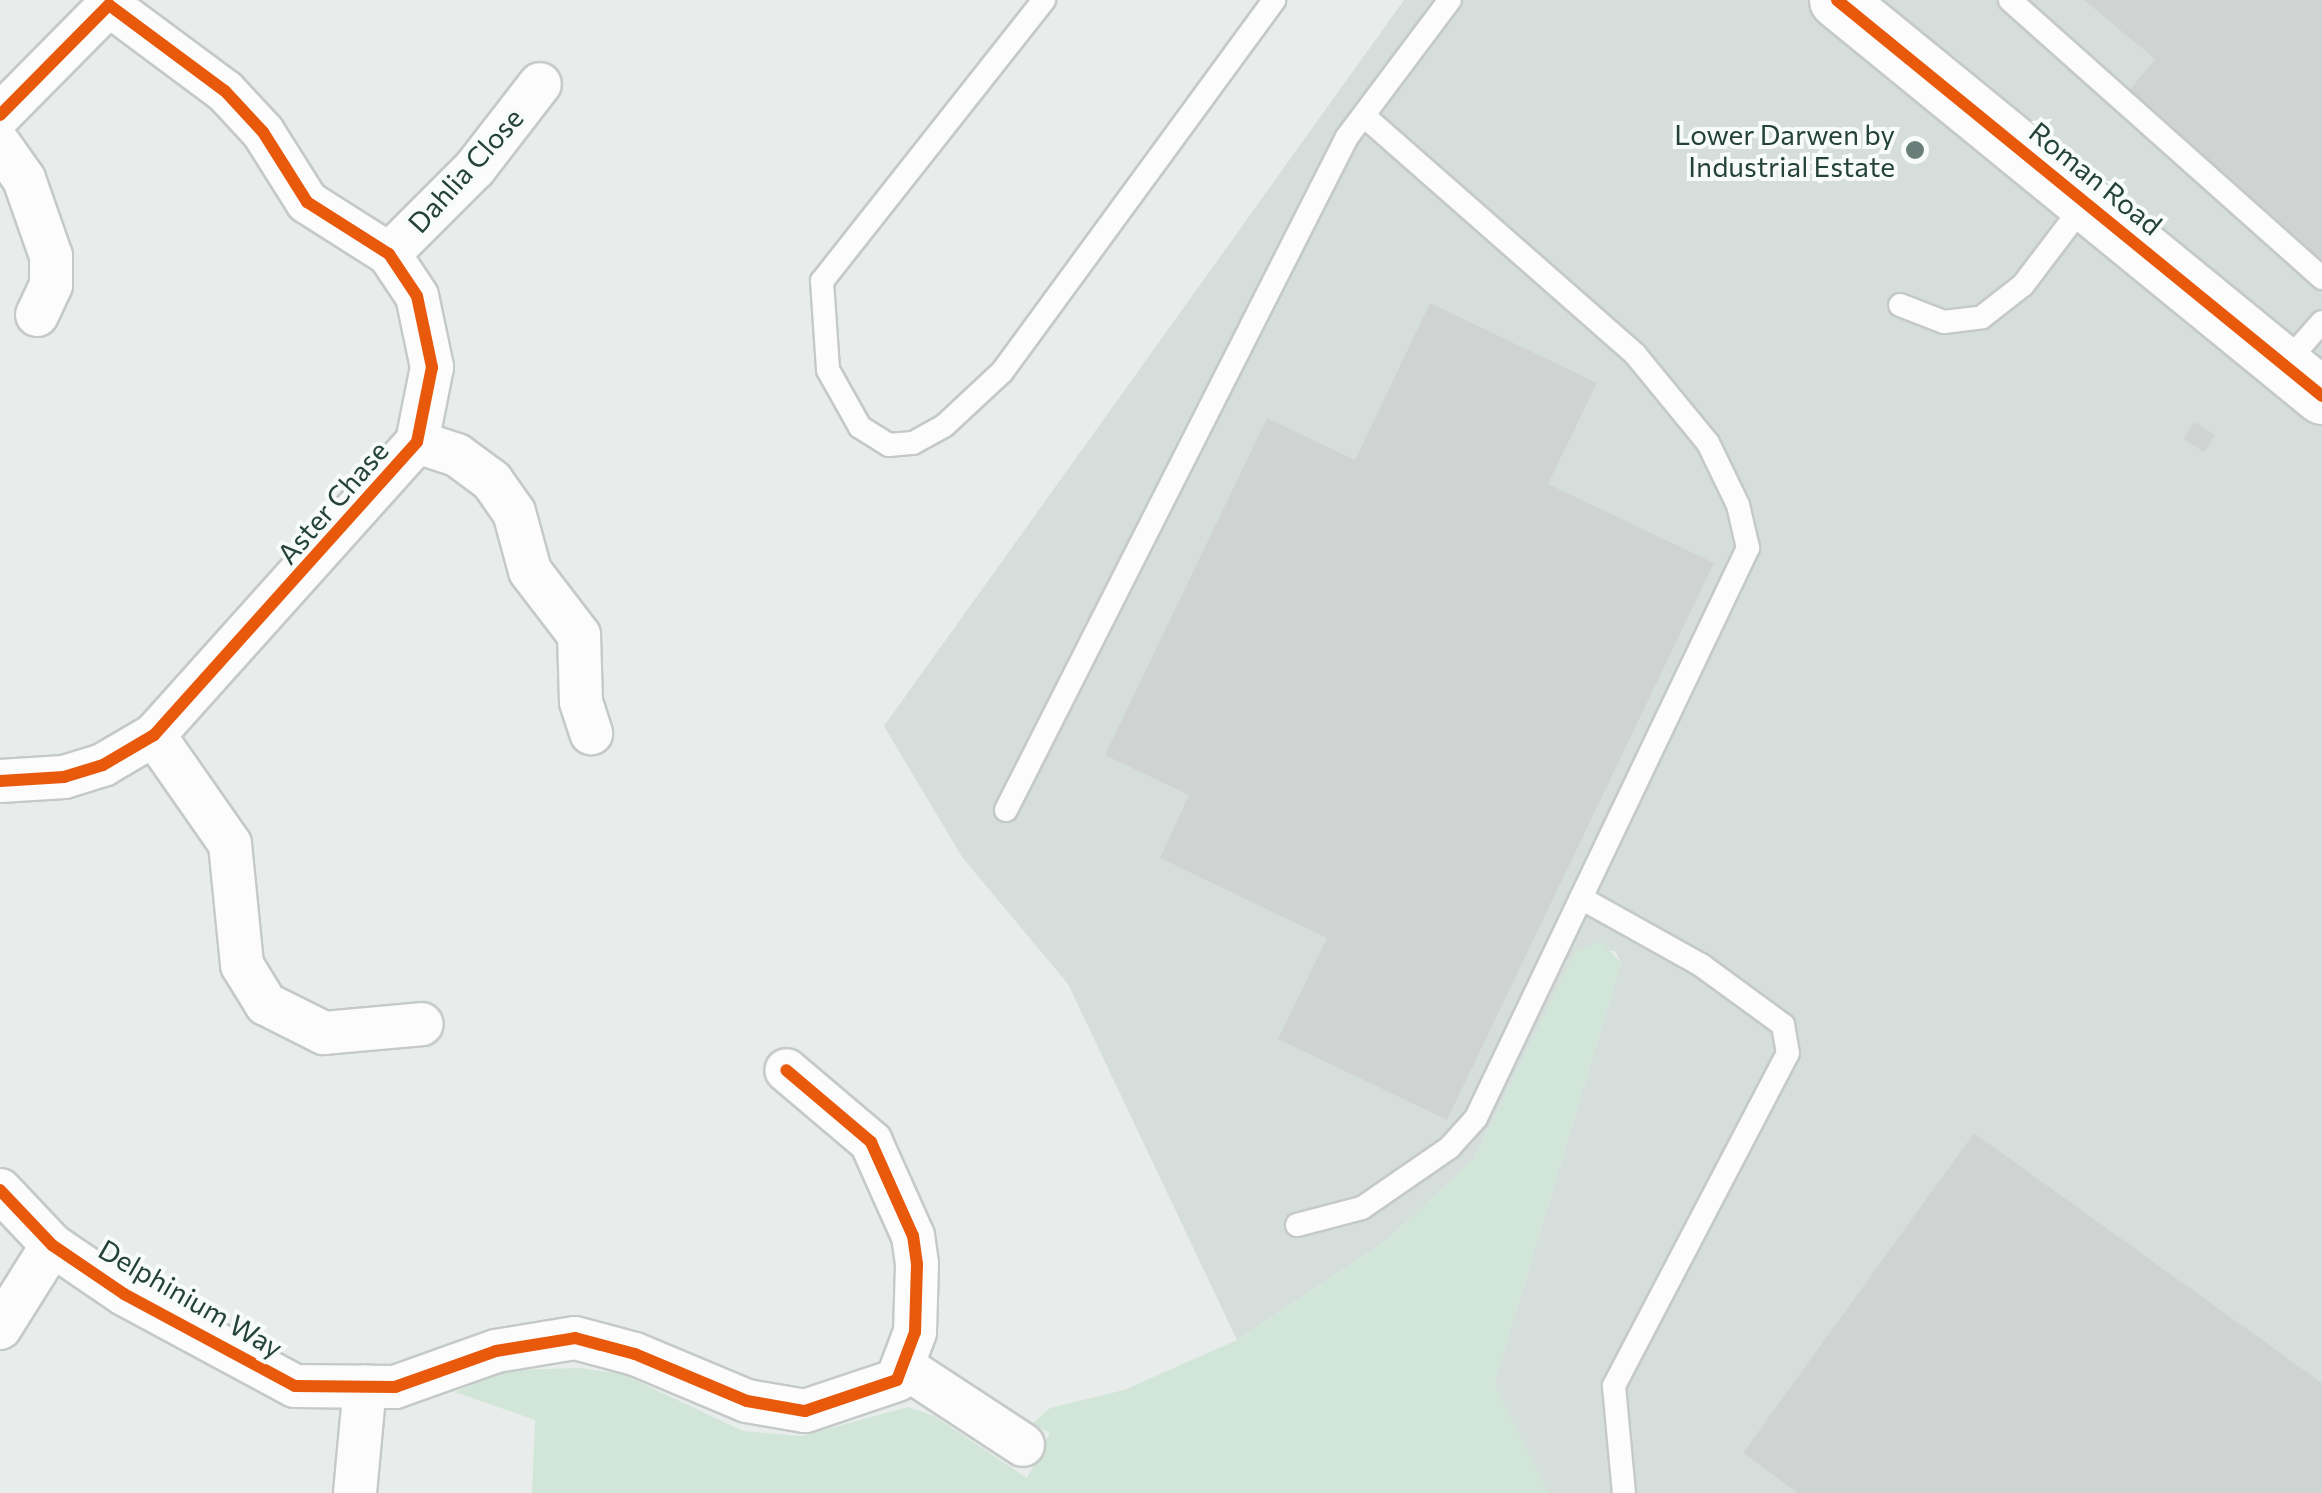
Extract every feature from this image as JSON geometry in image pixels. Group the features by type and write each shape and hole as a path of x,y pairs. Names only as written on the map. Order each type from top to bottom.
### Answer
{"street":[{"name":"Roman Road","path":"1837,0 2303,381"},
{"name":"Aster Chase","path":"0,781 64,778 103,765 154,735 418,442 429,399 430,335 416,296 389,254 307,202 263,132 225,91 110,2 5,101"},
{"name":"Dahlia Close","path":"389,254 475,168 540,84"},
{"path":"0,145 24,179 51,256 51,285 36,314"},
{"path":"418,442 458,456 492,481 514,512 524,559 578,635 581,702 591,734"},
{"path":"154,735 230,844 242,965 266,1004 324,1034 422,1024"},
{"path":"786,1070 871,1142 913,1236 918,1294 906,1368 1023,1445"},
{"name":"Delphinium Way","path":"0,1190 52,1245 124,1294 295,1386 395,1387 496,1350 575,1338 635,1354 746,1402 805,1411 882,1389 906,1368"},
{"path":"0,1328 52,1245"},
{"path":"355,1493 365,1386"}],"lane":[{"path":"1044,0 822,282 828,370 860,427 889,445 914,443 944,426 1002,372 1274,0"},
{"path":"1006,810 1347,138 1450,0"},
{"path":"2010,0 2322,278"},
{"path":"1297,1225 1362,1208 1458,1138 1476,1118 1748,548 1738,505 1708,443 1636,354 1365,116"},
{"path":"1900,305 1944,322 1982,317 2023,285 2086,202"},
{"path":"2303,381 2322,322"},
{"path":"1582,898 1701,965 1783,1025 1788,1053 1614,1386 1624,1493"}],"shaded area":[{"path":"1404,0 2322,0 2322,1493 1486,1493 1494,1384 1621,963 1615,951 1576,951 1473,1160 1386,1241 1237,1340 1068,984 962,857 884,726"}],"green space":[{"path":"1601,941 1621,963 1494,1384 1548,1493 532,1493 535,1420 455,1392 504,1370 579,1368 622,1374 743,1431 801,1436 908,1407 934,1416 1027,1478 1050,1433 1032,1424 1050,1408 1124,1390 1237,1340 1386,1241 1473,1160 1576,951"}],"building":[{"path":"2084,0 2322,0 2322,262 2124,97 2155,59"},
{"path":"1430,303 1597,383 1548,484 1714,563 1447,1120 1278,1039 1327,938 1160,858 1189,795 1105,755 1267,418 1355,460"},
{"path":"2194,422 2215,435 2205,452 2183,439"},
{"path":"1974,1133 2322,1383 2322,1493 1798,1493 1743,1453"}],"cycle path":[{"path":"1837,0 2322,396"},
{"path":"0,115 109,5 225,91 263,132 307,202 389,254 417,296 432,367 417,442 154,735 103,765 64,777 0,781"},
{"path":"0,1190 52,1245 124,1294 295,1386 395,1387 496,1351 575,1338 635,1354 747,1401 805,1411 897,1380 915,1332 917,1264 913,1236 871,1142 786,1070"}],"place":[{"name":"Lower Darwen by Industrial Estate","path":"1915,150"}]}
